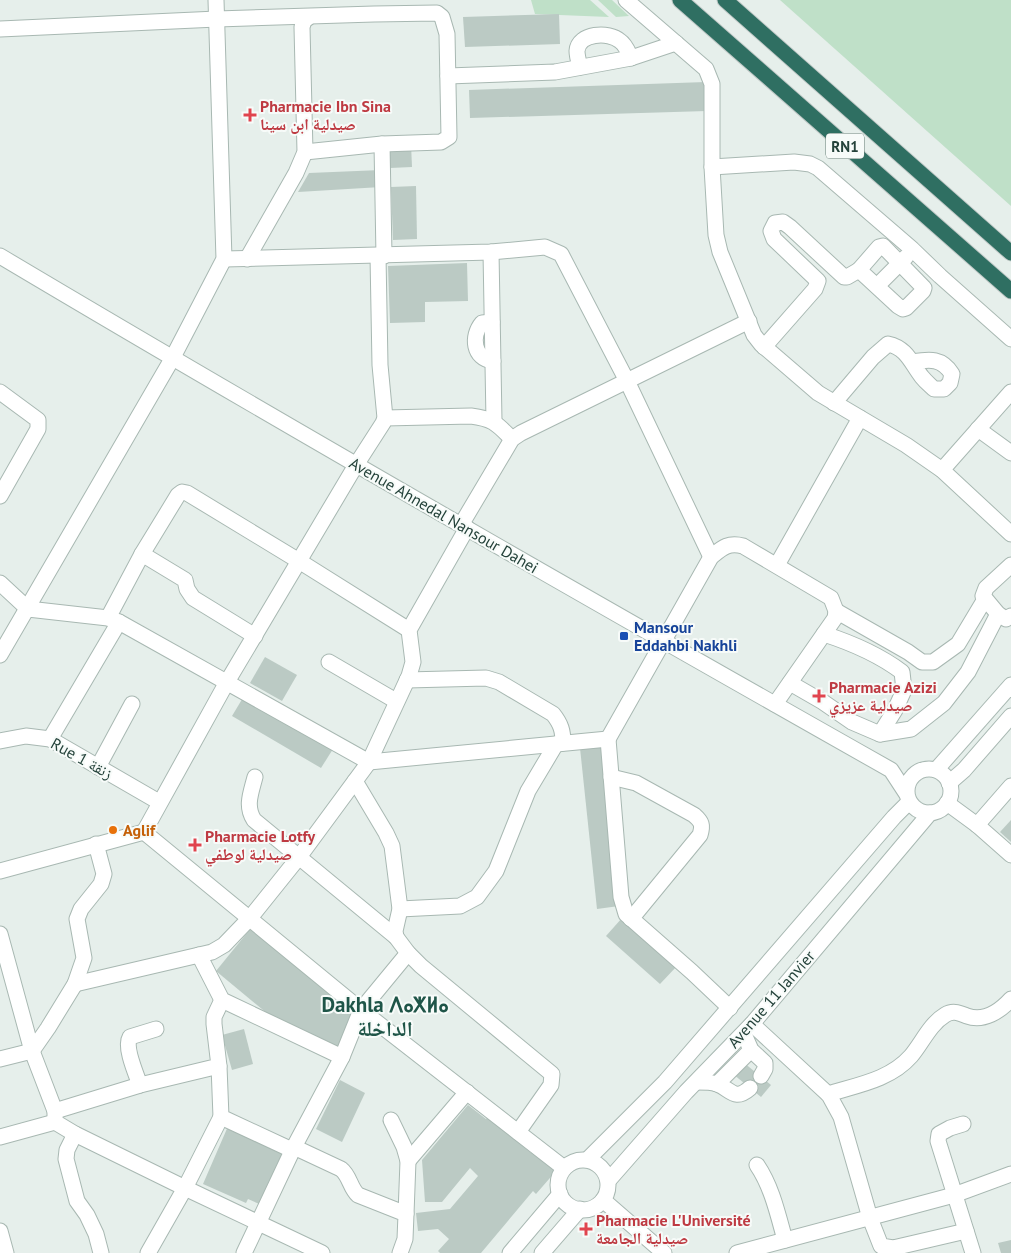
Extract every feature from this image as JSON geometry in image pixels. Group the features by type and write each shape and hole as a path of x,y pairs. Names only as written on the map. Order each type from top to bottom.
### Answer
{"highway":[{"name":"RN1","path":"680,0 1011,292"},
{"name":"RN1","path":"725,0 1011,253"}],"street":[{"path":"0,656 172,359 224,259 216,0"},
{"path":"626,0 706,69 712,84 712,167 716,235 720,252 754,334 764,347 808,386 906,445 942,470 1011,534"},
{"path":"0,29 374,14 437,13 442,17 447,34 448,137 446,140 441,142 382,144 305,152"},
{"path":"247,259 296,174 305,152 302,27 304,21 309,17"},
{"path":"580,67 577,52 579,43 586,37 602,35 618,39 626,46 631,58"},
{"path":"448,76 554,72 631,58 676,43"},
{"path":"0,870 144,832 227,682 356,465 381,428 385,418 380,365 382,144"},
{"path":"712,167 794,162 810,164 818,168 912,249 1011,339"},
{"path":"764,347 815,289 818,281 774,239 771,231 775,222 783,222 790,227 844,277 859,270 879,247 884,246 924,288 903,309 859,270"},
{"path":"224,259 491,252 545,247 561,254 627,381 711,557"},
{"path":"877,286 912,249"},
{"path":"491,252 494,421"},
{"name":"Avenue Ahnedal Nansour Dahei","path":"0,256 172,359 233,392 356,465 891,770 908,797"},
{"path":"75,984 212,952 224,945 250,918 299,857 369,762 407,680 413,662 409,630 512,439 521,432 750,321"},
{"path":"834,403 873,357 888,344 898,346 913,362"},
{"path":"0,392 38,420 39,424 0,496"},
{"path":"942,470 1011,392"},
{"path":"385,418 471,416 494,421 512,439"},
{"path":"777,565 860,418"},
{"path":"978,429 1011,453"},
{"path":"50,739 114,620 142,554 178,495 182,492 187,493 299,561 409,630"},
{"path":"730,1008 626,914 621,897 608,739 711,557 724,546 735,544 743,546 777,565 831,598 836,611 835,618 774,704"},
{"path":"142,554 184,580 193,598 255,636"},
{"path":"790,683 852,722 880,734 911,729 944,703 968,672 1005,615 985,600 983,596 986,588 1011,565"},
{"path":"0,584 28,609 114,620 369,762 608,739"},
{"path":"836,611 922,662 933,662 958,644 985,600"},
{"path":"824,634 860,647 885,659 902,672 904,690 895,710 880,734"},
{"path":"329,662 396,701"},
{"path":"400,909 460,906 476,897 496,871 528,791 560,744 563,731 560,722 553,714 499,682 486,678 407,680"},
{"path":"928,770 944,775 949,783 951,793 947,803 937,812 930,813 918,810 908,797 910,779 928,770 1011,685"},
{"path":"98,767 132,704"},
{"path":"949,783 964,770 1011,716"},
{"name":"Rue 1 زنقة","path":"0,741 26,736 50,739 159,802"},
{"name":"Avenue Ahnedal Nansour Dahei","path":"891,770 928,770"},
{"path":"255,777 249,802 249,812 254,820 396,937 408,953 552,1074 551,1085 518,1132"},
{"path":"611,777 636,783 694,815 700,820 702,825 700,835 631,920"},
{"path":"355,781 378,818 392,846 400,909 396,937"},
{"path":"977,825 1011,786"},
{"name":"Avenue 11 Janvier","path":"587,1160 665,1082 894,817 908,797"},
{"path":"947,803 977,825 1011,855"},
{"name":"Avenue 11 Janvier","path":"608,1181 697,1082 748,1029 930,813"},
{"path":"144,832 361,1010 564,1168"},
{"path":"0,1059 32,1051 75,984 84,958 77,919 81,909 101,884 104,874 96,844"},
{"path":"0,934 32,1051 55,1116 75,1134 322,1253"},
{"path":"244,1253 293,1149 342,1057 361,1010 408,953"},
{"path":"199,955 222,1000 342,1057"},
{"path":"828,1094 890,1075 911,1056 932,1028 946,1014 958,1011 968,1016 983,1016 1002,1010 1011,999"},
{"path":"148,1253 185,1188 221,1117 214,1017 222,1000"},
{"path":"140,1085 128,1041 130,1037 156,1029"},
{"path":"748,1029 751,1050 765,1063 765,1069 761,1076"},
{"path":"748,1029 828,1094 842,1117 870,1218 881,1246 886,1248 966,1231"},
{"path":"717,1084 751,1050"},
{"path":"0,1137 140,1085 218,1066"},
{"path":"697,1082 717,1084 730,1093 735,1094 740,1094 750,1088"},
{"path":"408,1161 467,1092"},
{"path":"221,1117 342,1169 347,1174 354,1191 358,1194 406,1214"},
{"path":"390,1120 404,1147 408,1161 405,1239 400,1253"},
{"path":"963,1124 946,1130 938,1136 941,1153 973,1253"},
{"path":"75,1134 67,1150 66,1159 77,1201 87,1215 96,1234 101,1253"},
{"path":"587,1160 597,1164 604,1171 608,1181 607,1191 603,1200 592,1208 580,1210 567,1204 560,1194 558,1183 564,1168 573,1162 587,1160"},
{"path":"757,1165 770,1189 785,1240"},
{"path":"737,1253 755,1251 785,1240 954,1194 1011,1174"},
{"path":"510,1253 560,1194"},
{"path":"603,1200 664,1253"},
{"path":"542,1253 580,1210"},
{"path":"0,1231 6,1253"}],"green space":[{"path":"531,0 590,0 609,17 535,14"},
{"path":"598,0 612,0 629,16 616,17"},
{"path":"780,0 1011,0 1011,206"}],"building":[{"path":"559,14 560,44 465,47 463,17"},
{"path":"706,82 707,111 470,118 469,90"},
{"path":"411,144 412,167 390,168 389,145"},
{"path":"381,170 381,187 298,192 309,173"},
{"path":"416,186 417,239 393,240 391,187"},
{"path":"467,263 468,301 425,302 425,322 390,323 388,266"},
{"path":"265,657 297,675 282,701 250,683"},
{"path":"244,696 333,749 321,768 232,716"},
{"path":"602,745 619,906 597,909 580,748"},
{"path":"1011,820 1011,842 1000,832"},
{"path":"622,918 677,966 660,984 606,936"},
{"path":"251,928 357,1012 338,1053 286,1029 216,971"},
{"path":"244,1029 253,1064 232,1070 222,1035"},
{"path":"743,1062 771,1085 761,1097 733,1074"},
{"path":"340,1080 365,1093 342,1142 316,1129"},
{"path":"468,1105 486,1119 488,1117 531,1153 533,1150 556,1171 536,1194 533,1191 481,1253 440,1253 438,1251 449,1239 438,1229 418,1231 416,1213 450,1209 478,1176 470,1168 442,1202 425,1202 422,1160"},
{"path":"229,1124 288,1149 264,1206 248,1199 246,1203 203,1184"},
{"path":"1011,1240 1011,1253 1001,1253 998,1243"}],"place":[{"name":"Pharmacie Ibn Sina صيدلية ابن سينا","path":"250,115"},
{"name":"Mansour Eddahbi Nakhli","path":"624,636"},
{"name":"Pharmacie Azizi صيدلية عزيزي","path":"819,696"},
{"name":"Aglif","path":"113,830"},
{"name":"Pharmacie Lotfy صيدلية لوطفي","path":"195,845"},
{"name":"Pharmacie L'Université صيدلية الجامعة","path":"586,1229"}],"district":[{"name":"Dakhla ⴷⴰⵅⵍⴰ الداخلة","path":"385,1016"}]}
